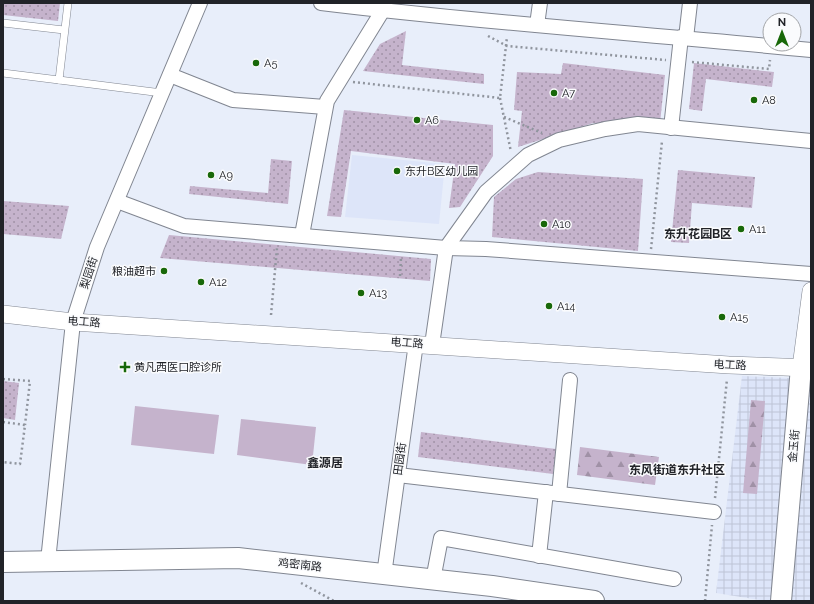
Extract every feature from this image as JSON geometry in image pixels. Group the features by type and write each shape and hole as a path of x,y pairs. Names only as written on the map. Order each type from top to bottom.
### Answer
{"main road":[{"name":"金玉街","path":"781,601 806,368"},
{"name":"鸡密南路","path":"3,562 238,558 492,586 594,601"}],"street":[{"name":"梨园街","path":"48,561 73,322 97,247 200,3"},
{"path":"321,3 384,7 508,23 762,45"},
{"path":"537,25 540,3"},
{"path":"671,128 678,61 690,3"},
{"path":"302,235 327,101 384,7"},
{"path":"170,75 233,100 325,107"},
{"path":"446,248 486,192 528,155 559,140 605,129 638,124 811,141"},
{"path":"117,200 184,226 446,248 650,261 811,274"},
{"name":"田园街","path":"384,574 398,475 424,344 446,248"},
{"name":"金玉街","path":"806,368 811,291"},
{"name":"电工路","path":"3,314 73,322 729,365 806,368"},
{"path":"539,556 553,493 570,380"},
{"path":"398,475 714,512"},
{"path":"434,580 441,538 674,580"}],"lane":[{"path":"59,80 68,3"},
{"path":"3,23 64,30"},
{"path":"3,73 162,93"}],"path":[{"path":"508,23 500,98 514,167"},
{"path":"484,34 506,46 769,69 770,52"},
{"path":"339,81 500,98"},
{"path":"504,117 559,140"},
{"path":"650,261 662,140"},
{"path":"271,315 279,234"},
{"path":"705,601 729,365"},
{"path":"3,379 30,382 20,464 3,462"},
{"path":"3,422 25,425"},
{"path":"300,583 334,601"}],"shaded area":[{"path":"352,155 445,164 439,224 345,217"},
{"path":"742,376 811,379 811,601 765,601 716,593"}],"green space":[{"path":"3,3 60,3 58,21 3,15"},
{"path":"406,31 402,65 484,74 484,84 363,71 380,44"},
{"path":"563,63 665,75 660,123 593,123 518,147 522,111 514,110 517,72 561,74"},
{"path":"694,63 774,72 772,87 706,79 702,111 689,109"},
{"path":"344,110 493,125 493,156 460,207 449,208 455,164 351,151 341,217 327,216"},
{"path":"271,159 292,161 288,204 189,194 190,186 268,193"},
{"path":"678,170 755,177 752,208 692,203 689,243 671,242"},
{"path":"538,172 643,179 638,251 492,237 494,197 516,179"},
{"path":"3,201 69,206 61,239 3,234"},
{"path":"169,235 431,259 430,281 160,258"},
{"path":"3,381 19,383 15,420 3,418"},
{"path":"751,400 765,401 757,494 743,493"},
{"path":"135,406 219,415 214,454 131,445"},
{"path":"241,419 316,427 312,465 237,455"},
{"path":"421,432 556,449 553,474 418,457"},
{"path":"580,447 659,457 655,485 577,475"}],"place":[{"name":"A5","path":"256,63"},
{"name":"A7","path":"554,93"},
{"name":"A8","path":"754,100"},
{"name":"A6","path":"417,120"},
{"name":"东升B区幼儿园","path":"397,171"},
{"name":"A9","path":"211,175"},
{"name":"A10","path":"544,224"},
{"name":"A11","path":"741,229"},
{"name":"粮油超市","path":"164,271"},
{"name":"A12","path":"201,282"},
{"name":"A13","path":"361,293"},
{"name":"A14","path":"549,306"},
{"name":"A15","path":"722,317"},
{"name":"黄凡西医口腔诊所","path":"125,367"}],"district":[{"name":"东升花园B区","path":"698,234"},
{"name":"鑫源居","path":"325,463"},
{"name":"东风街道东升社区","path":"677,470"}]}
